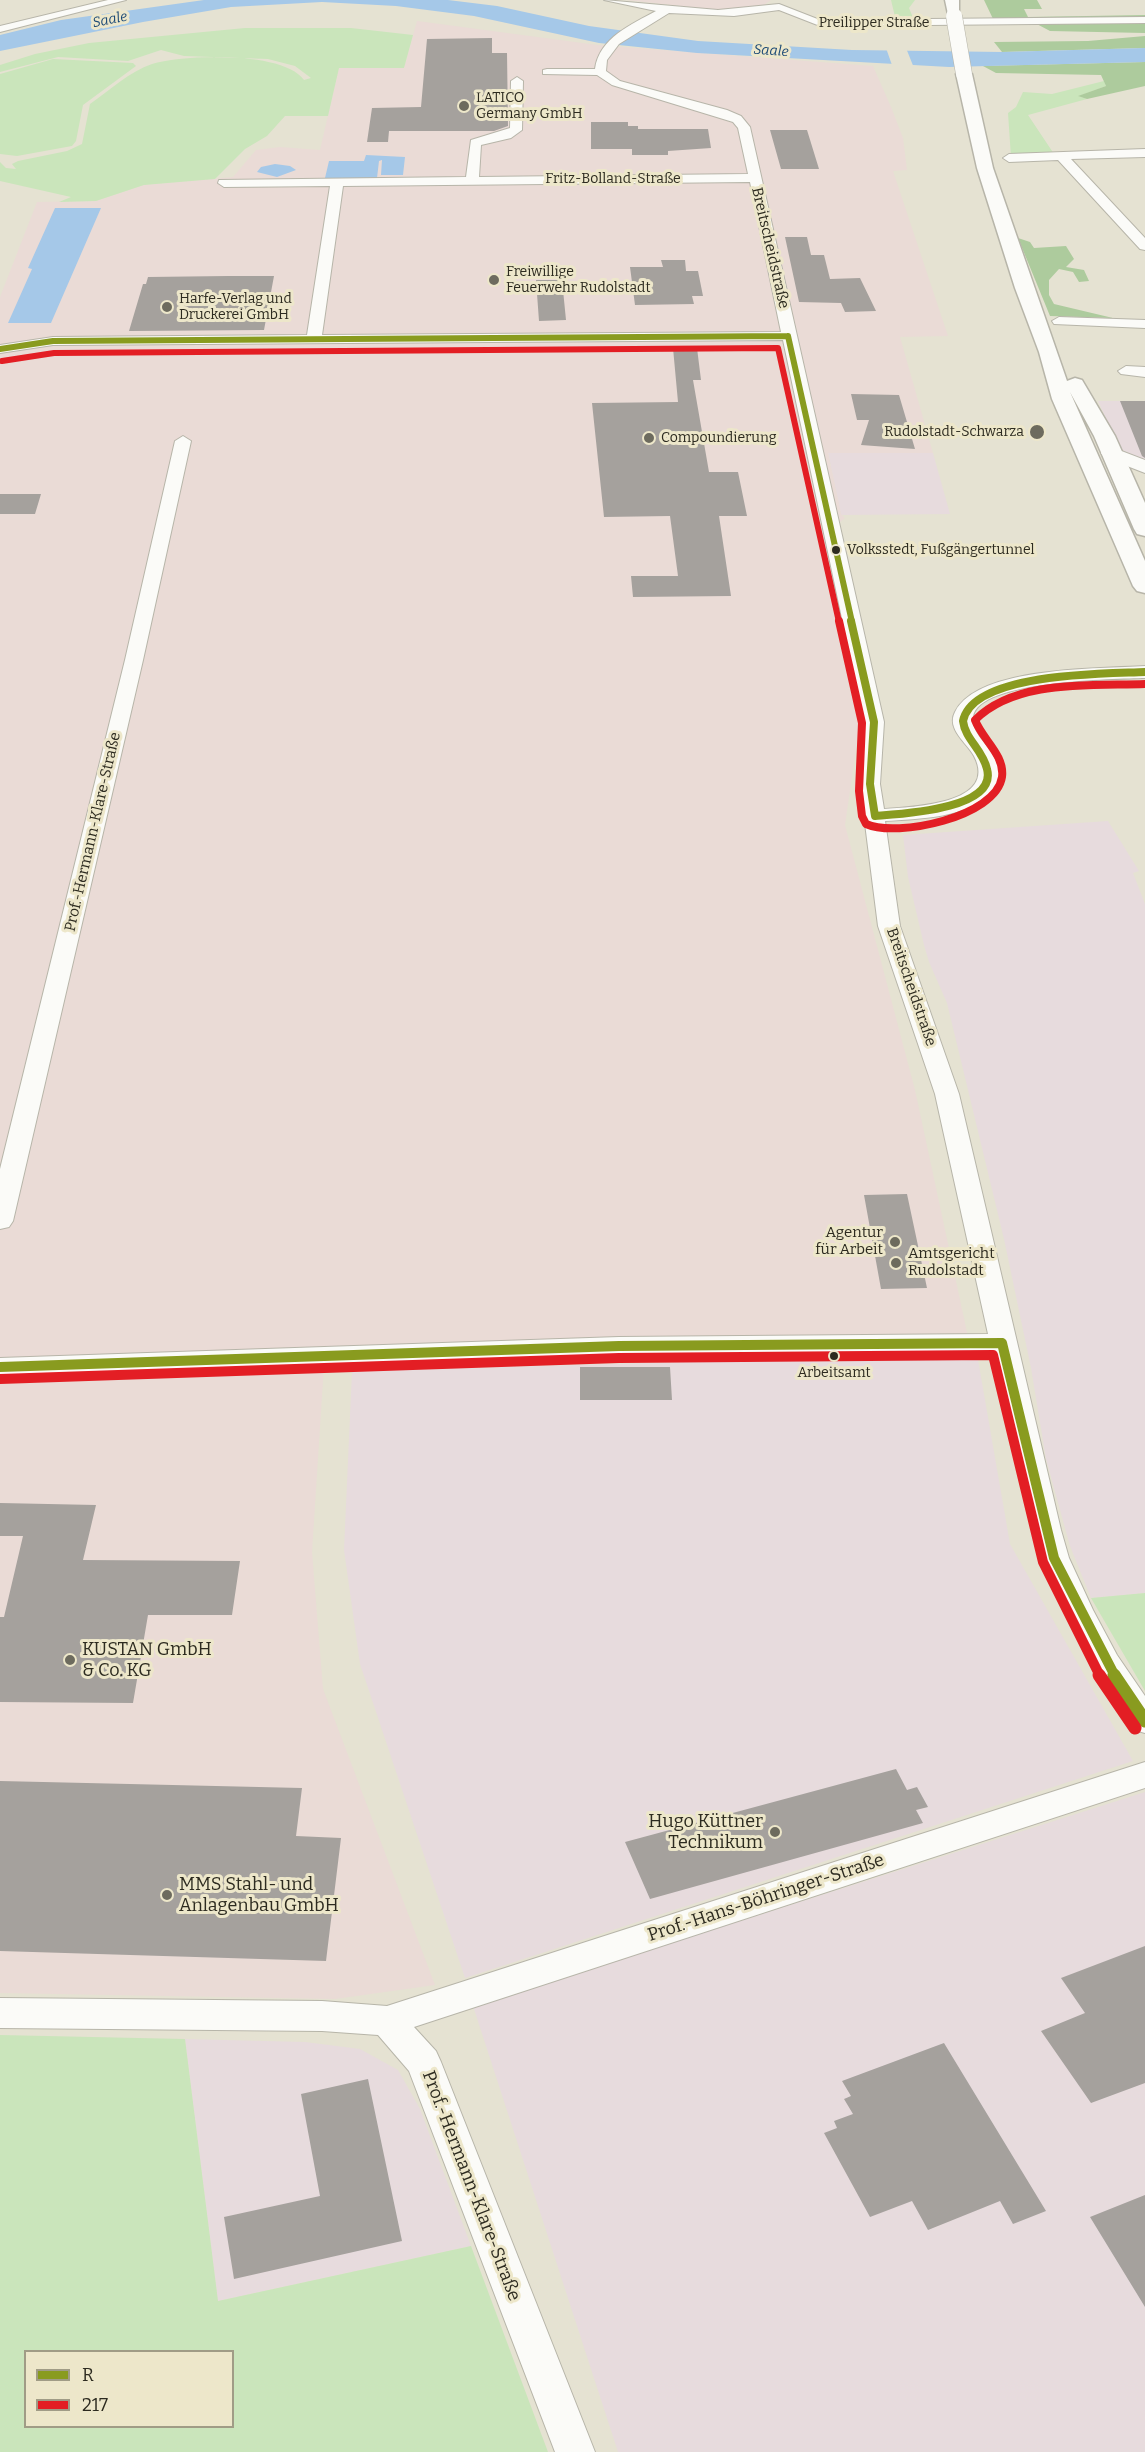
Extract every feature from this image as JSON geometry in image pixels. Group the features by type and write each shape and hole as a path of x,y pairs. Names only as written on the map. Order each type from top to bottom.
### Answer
{"main road":[{"path":"952,0 964,74 985,168 1024,288 1049,352 1062,399 1145,586"},
{"path":"1049,352 1087,402 1121,475 1139,495 1145,529"},
{"path":"1094,475 1121,475"}],"street":[{"path":"0,28 121,0"},
{"name":"Preilipper Straße","path":"609,0 664,11 732,14 780,3 798,12 803,20 820,23 1145,20"},
{"path":"547,72 600,72 600,61 606,47 664,11"},
{"name":"Breitscheidstraße","path":"600,72 616,83 737,119 744,127 754,178 761,196 771,240 788,336 874,722 870,784 889,926 947,1094 1002,1343 1054,1558 1078,1610 1107,1663 1145,1721"},
{"path":"472,179 475,143 507,135 516,130 517,81"},
{"path":"1009,158 1145,153"},
{"path":"1061,156 1145,246"},
{"name":"Fritz-Bolland-Straße","path":"224,183 754,178"},
{"path":"314,339 337,182"},
{"path":"1131,230 1145,229"},
{"path":"1059,321 1145,324"},
{"path":"0,349 34,342 53,341 788,336"},
{"path":"1126,371 1145,372"},
{"name":"Prof.-Hermann-Klare-Straße","path":"0,1221 132,671 183,441"},
{"path":"1111,453 1145,466"},
{"path":"1121,475 1145,472"},
{"path":"1121,475 1145,478"},
{"path":"874,816 936,811 965,802 985,788 989,774 986,759 965,731 965,711 973,701 990,691 1007,684 1038,680 1145,672"},
{"path":"0,1367 341,1358 619,1346 1002,1343"},
{"name":"Prof.-Hans-Böhringer-Straße","path":"387,2022 1145,1775"},
{"path":"0,2013 322,2016 387,2022"},
{"name":"Prof.-Hermann-Klare-Straße","path":"387,2022 423,2062 575,2452"}],"shaded area":[{"path":"626,0 771,0 764,5 744,9 717,10"},
{"path":"417,21 597,45 873,66 891,107 903,138 907,170 893,171 948,336 900,337 933,453 828,453 841,514 845,518 824,535 860,721 845,825 915,1090 968,1337 325,1349 312,1552 323,1689 435,1985 335,1999 0,1993 0,297 37,202 96,201 144,185 233,177 256,150 280,147 320,150 339,68 404,68"},
{"path":"1098,401 1145,401 1145,461 1120,449"},
{"path":"828,453 933,453 950,514 841,515"},
{"path":"1108,821 1139,871 1133,873 1145,904 1145,1593 1091,1598 1070,1546 1046,1459 1031,1368 1004,1239 947,1003 924,945 908,877 903,835"},
{"path":"977,1354 1010,1544 1133,1761 465,1978 360,1664 344,1550 352,1371"},
{"path":"1145,1792 1145,2452 618,2452 473,2006"},
{"path":"185,2039 305,2042 360,2049 398,2070 420,2109 471,2246 218,2301"}],"green space":[{"path":"891,0 915,0 909,8 914,20 896,21"},
{"path":"984,0 1037,0 1042,9 1024,9 1028,17 1145,15 1145,33 1050,31 1033,22 994,21"},
{"path":"245,28 351,28 413,35 404,68 339,68 328,116 285,116 267,136 245,149 215,179 144,185 96,201 59,202 71,197 0,181 0,162 6,168 16,169 12,164 18,161 67,151 82,144 90,104 136,71 167,61 215,57 184,56 161,50 128,61 58,57 0,72 0,65 35,54 89,43","holes":["239,58 268,59 295,66 311,78 304,80 293,71 276,64"]},
{"path":"1145,36 1145,48 1002,52 994,42 1088,41"},
{"path":"53,59 133,63 136,66 83,105 76,141 72,146 17,156 0,154 0,74"},
{"path":"1145,62 1145,86 1087,99 1078,96 1106,86 1101,75 996,73 983,66"},
{"path":"1104,81 1106,86 1079,96 1087,99 1028,115 1054,154 1011,157 1008,113 1016,107 1023,92 1052,94"},
{"path":"1018,238 1030,242 1034,248 1066,246 1074,259 1066,267 1084,270 1089,281 1079,282 1073,272 1059,269 1049,280 1049,295 1054,304 1113,318 1050,316"},
{"path":"1145,1593 1145,1691 1091,1598"},
{"path":"0,2035 185,2039 218,2301 471,2246 548,2452 0,2452"}],"water":[{"name":"Saale","path":"204,0 448,0 497,6 589,26 698,41 852,50 1002,52 1145,48 1145,62 949,67 697,53 599,43 474,16 396,6 322,2 231,7 0,51 0,35 61,20"},
{"path":"366,155 405,157 403,175 381,175 382,160 379,161 377,178 325,178 329,161 364,161"},
{"path":"275,164 290,166 296,170 277,177 257,172 261,167"},
{"path":"55,208 101,208 51,323 8,323 32,269 28,268"}],"pier":[{"path":"886,48 906,48 914,68 893,68"}],"building":[{"name":"LATICO Germany GmbH","path":"492,38 492,53 507,53 508,126 494,131 389,131 388,142 367,142 372,108 421,107 427,39"},
{"path":"591,122 628,122 628,126 638,126 638,129 708,129 711,148 668,151 668,155 632,155 632,149 591,149"},
{"path":"770,130 807,130 819,169 781,169"},
{"path":"785,237 807,237 811,255 824,255 830,279 860,278 876,311 845,312 841,303 799,302"},
{"path":"661,260 685,260 686,271 698,271 703,296 692,296 694,304 635,305 630,267 663,267"},
{"path":"274,276 264,330 129,331 143,284 146,284 148,277"},
{"path":"536,280 562,280 566,320 539,321"},
{"name":"Compoundierung","path":"673,348 697,348 701,380 693,380 709,472 738,472 747,516 719,516 731,596 633,597 631,576 678,576 670,516 604,517 592,403 678,402"},
{"path":"851,394 899,395 915,449 861,445 869,420 857,420"},
{"path":"1120,401 1145,401 1145,458 1142,456"},
{"path":"0,494 41,494 35,514 0,514"},
{"name":"Agentur für Arbeit","path":"907,1194 927,1288 881,1289 864,1195"},
{"path":"580,1367 670,1367 672,1400 580,1400"},
{"name":"KUSTAN GmbH & Co. KG","path":"0,1503 96,1505 83,1560 240,1561 232,1615 148,1615 133,1703 0,1702 0,1617 4,1617 23,1536 0,1536"},
{"name":"Hugo Küttner Technikum","path":"896,1769 907,1790 917,1787 928,1807 916,1810 923,1823 650,1899 625,1842"},
{"name":"MMS Stahl- und Anlagenbau GmbH","path":"0,1781 302,1788 296,1836 341,1838 326,1961 0,1951"},
{"path":"1145,1946 1145,2083 1091,2103 1041,2031 1085,2013 1061,1978"},
{"path":"944,2043 1046,2211 1013,2224 1000,2201 928,2230 912,2201 870,2217 824,2133 837,2128 834,2121 853,2114 844,2099 851,2096 842,2081"},
{"path":"368,2079 402,2241 234,2279 224,2217 320,2196 301,2094"},
{"path":"1145,2195 1145,2307 1090,2217"}],"transit line":[{"name":"R","path":"788,336 874,722 870,784 875,816"},
{"name":"R","path":"0,349 53,341 788,336"},
{"name":"217","path":"2,361 54,353 778,348 862,723 859,791 862,816 866,824 886,828 938,821 977,809 990,799 1001,782 1002,769 997,754 975,720 987,708 1005,699 1053,689 1145,684"},
{"name":"R","path":"875,816 910,813 953,805 971,798 984,787 989,773 983,754 963,726 964,715 974,701 993,691 1046,679 1145,672"},
{"name":"R","path":"1002,1343 1054,1558 1106,1663 1145,1721"},
{"name":"R","path":"0,1367 619,1346 1002,1343"},
{"name":"217","path":"0,1379 619,1358 993,1355 1043,1562 1095,1669 1135,1728"}],"place":[{"name":"LATICO Germany GmbH","path":"464,106"},
{"name":"Freiwillige Feuerwehr Rudolstadt","path":"494,280"},
{"name":"Harfe-Verlag und Druckerei GmbH","path":"167,307"},
{"name":"Rudolstadt-Schwarza","path":"1037,432"},
{"name":"Compoundierung","path":"649,438"},
{"name":"Volksstedt, Fußgängertunnel","path":"836,550"},
{"name":"Agentur für Arbeit","path":"895,1242"},
{"name":"Amtsgericht Rudolstadt","path":"896,1263"},
{"name":"Arbeitsamt","path":"834,1356"},
{"name":"KUSTAN GmbH & Co. KG","path":"70,1660"},
{"name":"Hugo Küttner Technikum","path":"775,1832"},
{"name":"MMS Stahl- und Anlagenbau GmbH","path":"167,1895"}]}
